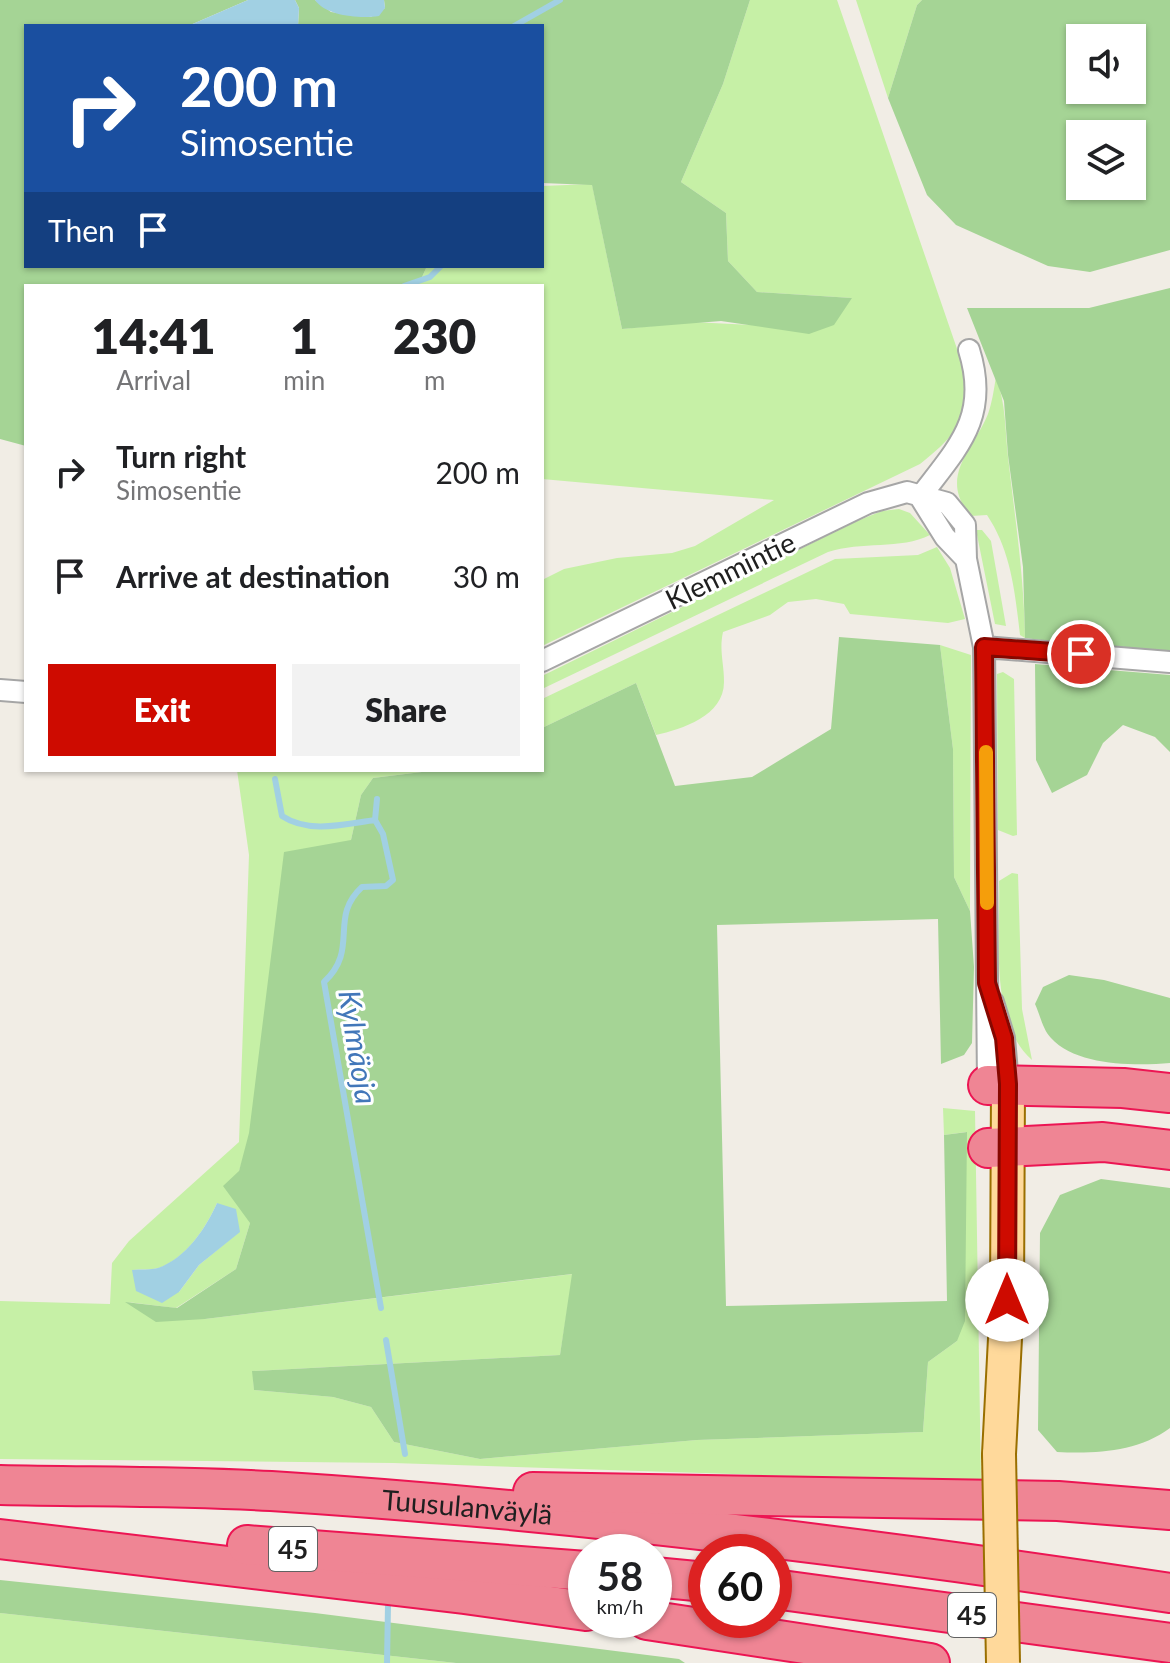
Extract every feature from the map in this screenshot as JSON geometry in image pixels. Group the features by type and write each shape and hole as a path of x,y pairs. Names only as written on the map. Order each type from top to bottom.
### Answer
{"highway":[{"path":"998,1084 1123,1088 1170,1093"},
{"path":"998,1147 1103,1142 1170,1150"},
{"path":"1058,1501 1150,1488 1170,1480"},
{"name":"Tuusulanväylä","path":"0,1485 270,1491 731,1535 1170,1593"},
{"path":"270,1491 472,1490 1058,1501 1170,1510"},
{"path":"0,1537 568,1609"},
{"name":"Tuusulanväylä","path":"0,1537 200,1542 568,1570"},
{"name":"45","path":"792,1591 1170,1643"},
{"path":"672,1624 930,1663"},
{"path":"672,1629 718,1644 756,1663"}],"main road":[{"path":"998,1084 998,1147 988,1299 999,1454 1003,1663"}],"street":[{"path":"969,350 977,395 974,420 964,439 920,497 947,503 965,525 966,559 984,647 987,983 1004,1038 998,1084"},
{"name":"Klemmintie","path":"544,660 868,503 907,492 920,497"},
{"path":"984,647 1170,662"},
{"path":"0,690 24,692"}],"green space":[{"path":"0,0 248,0 193,24 24,24 24,268 426,268 419,284 24,284 24,445 0,439"},
{"path":"295,0 315,0 331,12 371,17 385,8 384,0 750,0 723,84 681,182 726,213 728,261 757,292 852,298 834,325 809,334 721,321 622,329 592,185 544,183 544,24 298,24 299,8"},
{"path":"750,0 837,0 965,372 962,415 951,435 920,464 544,645 544,579 564,569 617,558 672,553 695,546 774,500 544,479 544,284 419,284 426,268 544,268 544,186 592,184 622,329 692,322 752,325 852,298 757,292 728,261 726,213 681,182 723,84"},
{"path":"856,0 922,0 917,5 888,98"},
{"path":"922,0 1170,0 1170,250 1090,272 1048,266 956,225 927,195 888,98 917,5"},
{"path":"1170,288 1170,656 1025,638 1023,567 1004,401 967,308 1089,308"},
{"path":"996,377 1005,417 1025,638 1020,635 1014,588 1002,543 987,515 971,516 961,502 957,489 962,464 988,414"},
{"path":"899,509 910,513 930,535 919,540 828,552 544,688 544,675 882,511"},
{"path":"976,530 982,530 991,541 1006,626 995,624"},
{"path":"937,547 950,568 965,619 948,623 850,614 844,604 816,599 788,602 770,615 723,632 722,694 709,712 689,725 656,735 636,683 544,727 544,698 835,559 918,555"},
{"path":"839,637 940,645 953,749 954,877 970,911 974,967 972,1043 964,1055 941,1064 938,919 717,925 726,1306 947,1301 944,1135 967,1132 965,1321 957,1341 928,1362 923,1432 697,1440 480,1459 394,1442 371,1407 333,1397 254,1390 252,1371 560,1355 572,1274 205,1319 156,1322 125,1302 177,1308 236,1269 250,1223 223,1186 239,1171 249,1133 284,852 351,840 361,795 373,778 422,772 544,772 544,727 636,683 675,786 752,777 831,729"},
{"path":"940,645 971,655 970,911 954,877 953,749"},
{"path":"1035,664 1170,675 1170,752 1155,737 1123,725 1103,743 1087,775 1052,793 1036,760"},
{"path":"1003,672 1014,679 1017,835 1013,836 998,830 997,674"},
{"path":"237,772 422,772 373,778 361,795 351,840 239,1171 250,1223 236,1269 176,1308 127,1302 205,1319 573,1274 560,1355 253,1371 254,1390 333,1397 371,1407 394,1442 480,1459 697,1440 923,1432 928,1362 957,1341 966,1132 944,1135 943,1108 975,1111 981,1482 393,1463 0,1459 0,1301 110,1304 112,1263 129,1241 239,1142 249,855","holes":["217,1203 239,1232 199,1265 179,1292 133,1270 159,1268 178,1257 201,1232"]},
{"path":"1012,873 1018,874 1022,1009 1032,1060 1018,1043 1009,1023 1000,976 999,881"},
{"path":"1069,975 1104,980 1170,998 1170,1063 1124,1064 1090,1059 1062,1047 1051,1038 1035,1004 1043,987"},
{"path":"1101,1179 1170,1188 1170,1428 1144,1442 1116,1450 1057,1452 1038,1430 1040,1233 1060,1195"},
{"path":"0,1580 315,1613 679,1659 685,1663 456,1663 0,1613"},
{"path":"0,1613 456,1663 0,1663"}],"water":[{"path":"248,0 295,0 299,8 298,24 193,24"},
{"path":"315,0 384,0 385,8 379,16 353,16 327,10"},
{"path":"217,1203 236,1209 240,1232 199,1265 179,1292 162,1303 136,1291 132,1270 158,1268 186,1250 201,1232"}],"waterway":[{"name":"Kylmäoja","path":"518,24 560,0"},
{"name":"Kylmäoja","path":"410,284 430,277 439,268"},
{"name":"Kylmäoja","path":"275,779 282,816 293,822 327,826 375,820 383,834 393,880 386,886 362,887 352,899 347,910 340,958 335,970 324,982 381,1308"},
{"path":"375,820 377,799"},
{"name":"Kylmäoja","path":"386,1340 405,1454"},
{"name":"Kylmäoja","path":"387,1663 388,1605"}],"slow traffic":[{"path":"986,752 987,903"}],"route":[{"path":"1007,1300 1008,1084 1004,1038 987,983 984,647 1081,654"}]}
